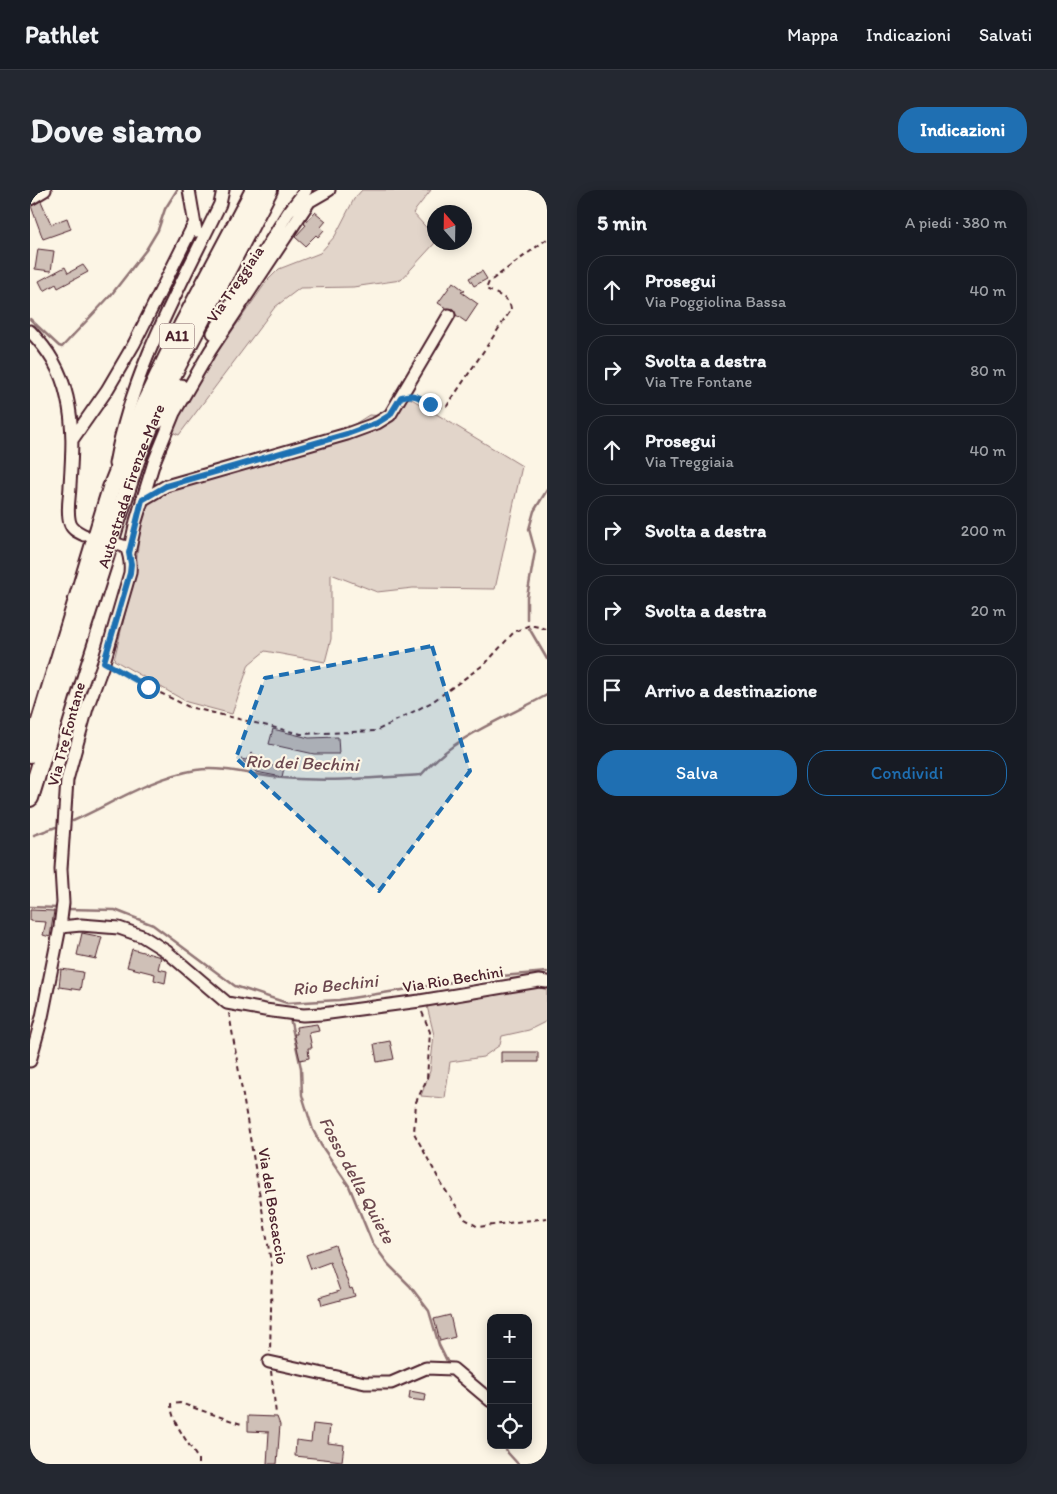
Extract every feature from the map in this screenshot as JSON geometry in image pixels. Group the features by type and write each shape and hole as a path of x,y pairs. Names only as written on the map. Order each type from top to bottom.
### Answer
{"highway":[{"name":"Autostrada Firenze-Mare","path":"30,754 111,488 144,405 182,326 254,190"},
{"name":"Autostrada Firenze-Mare","path":"30,798 76,646 136,461 167,386 269,190"}],"street":[{"path":"30,199 45,190"},
{"path":"189,190 199,248"},
{"path":"111,488 121,431 135,388 155,336 178,286 220,204 223,190"},
{"path":"136,461 188,372 288,213 306,190"},
{"path":"288,213 328,190"},
{"name":"Via Treggiaia","path":"129,553 142,500 154,462 164,435 185,393 210,351 309,202"},
{"path":"72,440 107,390 134,344 194,224"},
{"path":"142,500 166,486 347,434 377,423 390,415 449,316"},
{"path":"30,332 46,348 59,369 68,398 72,440 69,516 74,530 84,535"},
{"path":"117,544 126,547 129,553"},
{"name":"Via Tre Fontane","path":"30,1061 42,1017 63,902 61,869 67,780 87,708 104,662 130,573 129,553"},
{"path":"60,921 119,928 142,936 166,951 227,1003"},
{"name":"Via Rio Bechini","path":"227,1003 265,1010 322,1014 420,1001 539,981 547,982"},
{"path":"269,1362 365,1383 391,1383 426,1368 453,1370 487,1398"}],"path":[{"path":"401,397 410,394 439,408 447,406 511,310 508,301 486,290 489,282 547,239"},
{"path":"104,662 148,687 189,707 301,734 376,731 432,702 486,663 514,632 530,625 547,629"},
{"path":"420,1001 421,1010 430,1032 427,1079 416,1102 414,1133 442,1185 465,1219 478,1227 547,1218"},
{"name":"Via del Boscaccio","path":"227,1003 272,1268 269,1362 276,1414"},
{"path":"198,1464 198,1459 171,1410 171,1404 180,1403 244,1426"}],"highlighted area":[{"path":"432,646 470,771 379,891 236,758 265,678"}],"shaded area":[{"path":"362,190 431,190 413,213 427,228 427,250 429,250 401,280 353,287 300,288 275,307 179,435 172,432 195,384 267,281 279,269 320,253 335,236 354,199"},
{"path":"410,398 522,466 495,589 413,588 377,592 331,574 331,639 325,662 265,651 249,664 232,714 187,702 114,660 135,573 141,520 151,491 169,479 258,454 334,437 369,415 387,416 394,402"},
{"path":"534,985 547,986 547,1021 529,1030 502,1036 500,1045 483,1057 450,1062 445,1098 421,1096 430,1071 434,1035 427,1006"}],"building":[{"path":"41,201 51,224 67,218 71,229 43,239 31,206"},
{"path":"315,212 326,221 321,227 324,230 305,246 295,237"},
{"path":"38,249 54,251 51,271 35,269"},
{"path":"83,265 88,272 58,288 56,284 44,291 39,281 65,267 68,273"},
{"path":"482,271 487,279 474,286 469,278"},
{"path":"453,282 465,291 461,292 478,304 466,322 456,315 453,309 446,308 438,303"},
{"path":"273,729 309,738 338,737 339,754 314,754 269,744"},
{"path":"252,753 259,758 255,762 284,768 282,777 256,772 241,759 246,760"},
{"path":"30,910 54,911 50,937 43,935 46,922 30,921"},
{"path":"82,933 102,937 96,959 77,955"},
{"path":"132,949 161,957 158,969 167,971 165,983 154,980 155,974 127,967"},
{"path":"61,969 83,972 80,990 59,987"},
{"path":"317,1024 319,1031 309,1033 312,1048 308,1048 309,1058 300,1060 294,1034 297,1034 296,1027"},
{"path":"390,1041 394,1059 377,1062 374,1044"},
{"path":"501,1052 538,1052 538,1062 501,1062"},
{"path":"335,1245 350,1289 352,1288 355,1296 322,1305 320,1297 340,1291 330,1262 311,1269 306,1255"},
{"path":"450,1315 455,1337 440,1341 434,1319"},
{"path":"410,1391 426,1394 425,1401 409,1399"},
{"path":"248,1416 277,1417 280,1425 277,1464 267,1464 269,1432 248,1431"},
{"path":"313,1424 330,1426 328,1443 344,1445 342,1461 295,1456 296,1440 311,1442"}],"waterway":[{"path":"30,319 62,347 111,295 146,250 158,230 165,209 177,190"},
{"path":"527,619 527,597 535,551 529,529 534,511 547,490"},
{"path":"529,628 547,659"},
{"name":"Rio dei Bechini","path":"73,821 149,784 180,773 196,770 217,769 273,777 318,780 421,775 448,749 480,729 547,695"},
{"name":"Rio dei Bechini","path":"34,835 56,827"},
{"name":"Rio Bechini","path":"30,907 58,908"},
{"name":"Rio Bechini","path":"66,909 115,910 153,925 235,986 287,1003 339,1000 478,978 547,972"},
{"name":"Fosso della Quiete","path":"290,1018 301,1068 302,1095 313,1130 349,1186 372,1242 388,1264 410,1286 429,1311 439,1345 449,1365"},
{"name":"Fosso della Quiete","path":"506,1449 518,1464"}],"route":[{"path":"148,687 104,662 130,573 129,553 142,500 166,486 347,434 377,423 390,415 401,397 410,394 430,404"}]}
